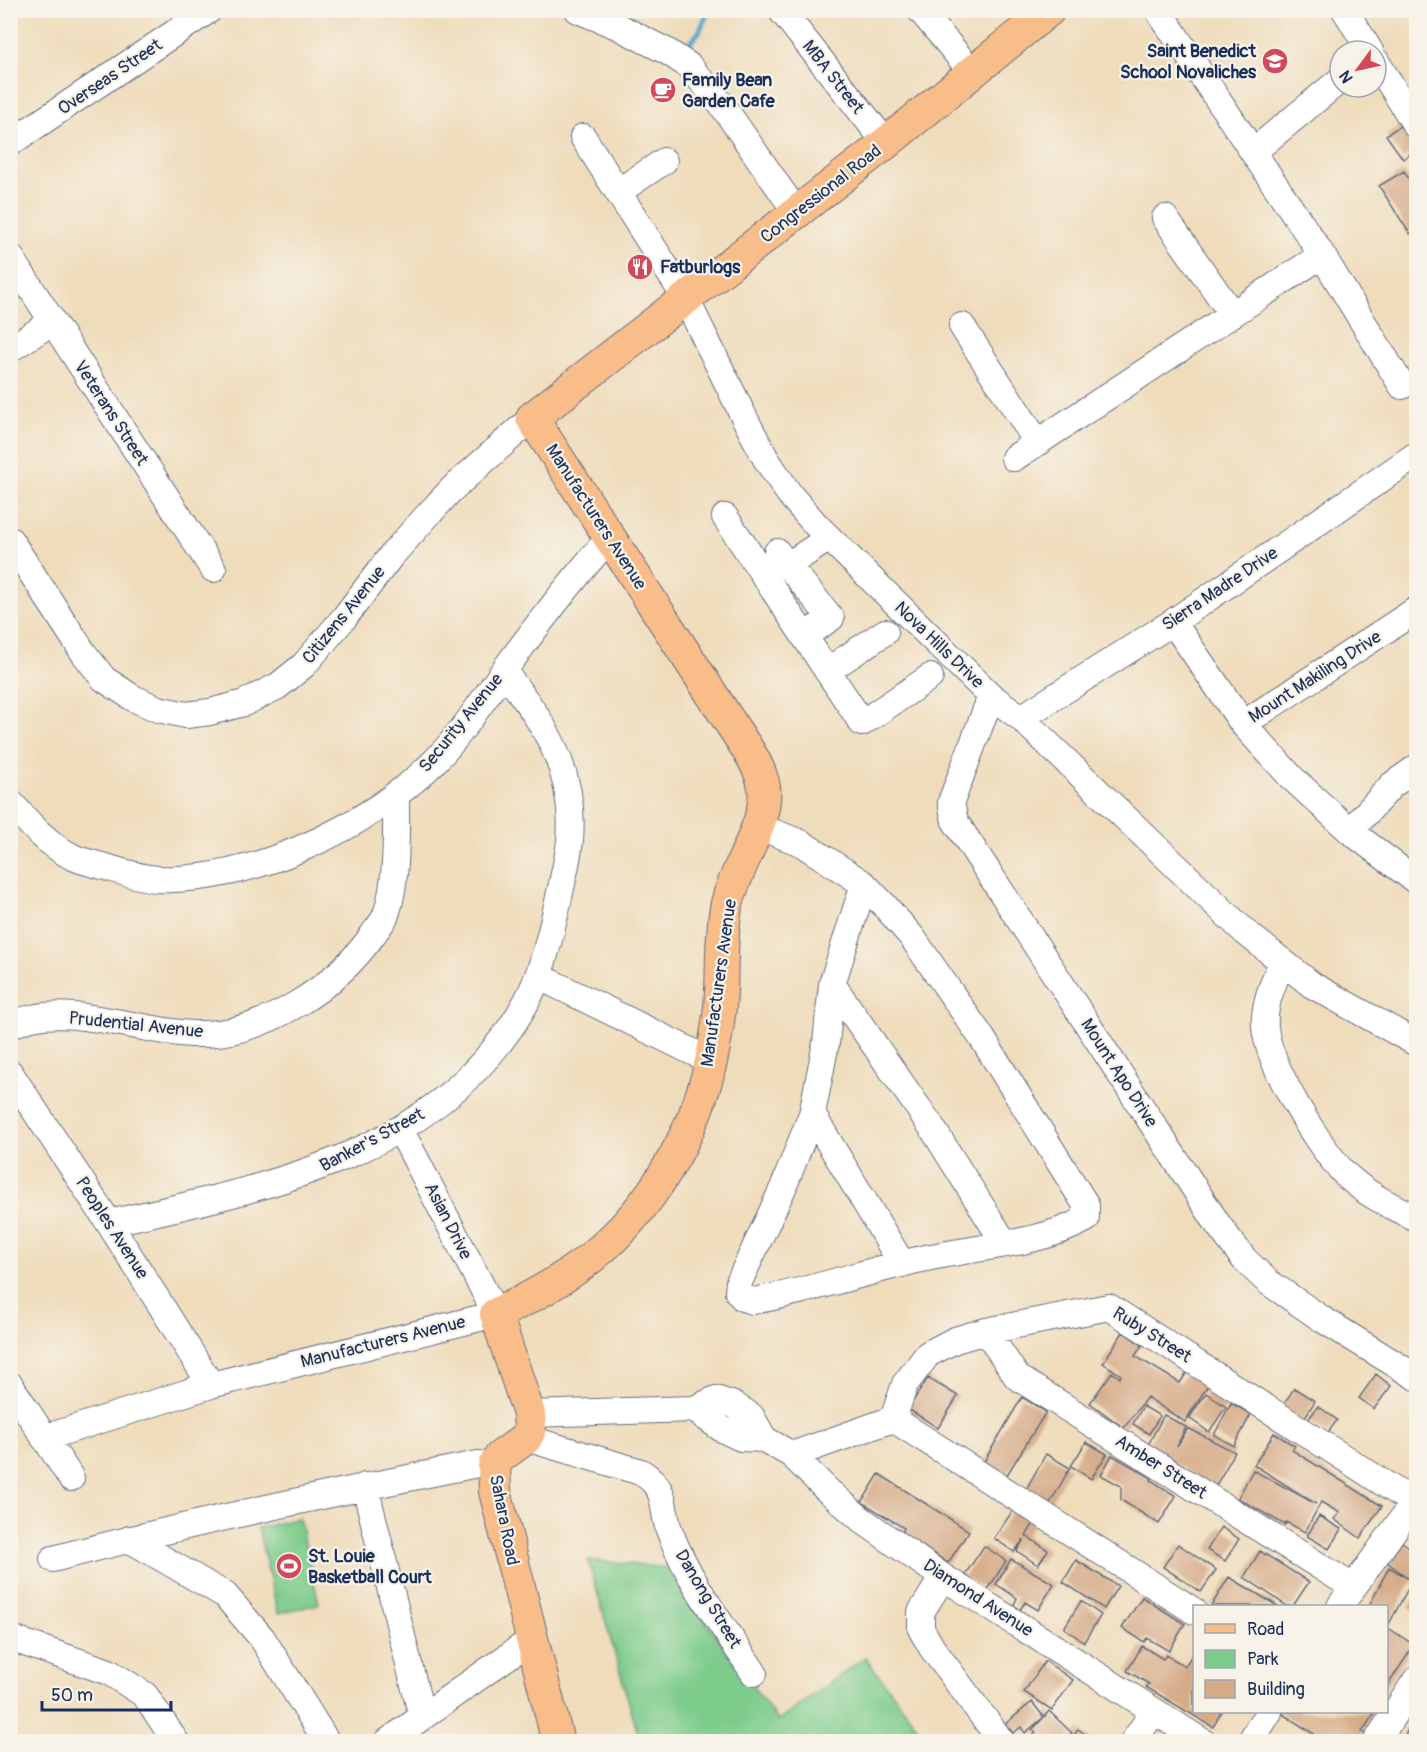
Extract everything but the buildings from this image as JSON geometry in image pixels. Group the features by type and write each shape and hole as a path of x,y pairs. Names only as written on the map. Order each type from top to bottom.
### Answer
{"main road":[{"name":"Congressional Road","path":"532,418 886,143 1049,10"},
{"name":"Manufacturers Avenue","path":"496,1314 560,1280 594,1255 629,1221 658,1182 682,1141 700,1098 711,1061 720,1007 726,908 733,885 758,826 764,788 758,767 532,418"},
{"path":"496,1314 527,1426"},
{"name":"Sahara Road","path":"527,1426 494,1466 495,1491 558,1742"}],"street":[{"name":"Overseas Street","path":"10,142 209,10"},
{"path":"578,10 621,18 689,66 722,105 796,212"},
{"name":"MBA Street","path":"781,10 886,143"},
{"path":"920,10 972,73"},
{"path":"1158,10 1322,255 1402,386"},
{"path":"1345,10 1363,39"},
{"path":"1388,80 1416,126"},
{"path":"1254,151 1328,90"},
{"name":"Nova Hills Drive","path":"583,136 686,299 766,459 790,495 823,532 991,696 1021,718 1245,932 1312,985 1416,1043"},
{"path":"618,192 664,161"},
{"path":"1165,218 1232,314"},
{"path":"1014,458 1322,255"},
{"name":"Veterans Street","path":"10,256 213,569"},
{"path":"10,349 52,322"},
{"path":"962,326 1037,442"},
{"name":"Citizens Avenue","path":"10,540 83,652 104,680 133,698 158,709 186,715 210,712 244,703 278,686 304,665 344,618 391,556 425,518 459,483 532,418"},
{"name":"Sierra Madre Drive","path":"1021,718 1173,622 1416,456"},
{"path":"725,517 776,563 804,636 862,723 930,677"},
{"path":"776,563 823,532"},
{"name":"Security Avenue","path":"10,802 34,829 71,856 121,872 158,879 202,876 250,867 291,852 334,833 396,794 434,762 569,584 610,537"},
{"name":"Mount Makiling Drive","path":"1243,724 1416,610"},
{"path":"1173,622 1243,724 1292,777 1350,831 1416,881"},
{"path":"827,671 885,632"},
{"name":"Banker's Street","path":"109,1223 291,1178 324,1167 400,1129 459,1087 484,1062 521,1012 538,976 551,933 570,839 568,800 559,759 542,723 504,672"},
{"name":"Mount Apo Drive","path":"991,696 951,802 951,811 955,821 1203,1202 1244,1259 1268,1282 1304,1307 1416,1377"},
{"path":"1350,831 1392,785 1416,768"},
{"name":"Prudential Avenue","path":"10,1026 43,1016 77,1016 140,1028 204,1034 244,1028 290,1009 332,980 360,952 384,918 392,889 396,794"},
{"path":"758,826 801,843 864,884 912,937 988,1048 1086,1205 1086,1219 1069,1229 1005,1244 929,1257 770,1298 753,1301 742,1298 738,1292 739,1282 783,1188 812,1114 826,1043 832,984 864,884"},
{"path":"1282,961 1267,1001 1265,1027 1271,1054 1287,1088 1323,1146 1346,1175 1378,1200 1416,1218"},
{"path":"538,976 711,1061"},
{"path":"832,984 931,1126 1005,1244"},
{"name":"Peoples Avenue","path":"10,1073 211,1384"},
{"path":"812,1114 903,1264"},
{"name":"Asian Drive","path":"400,1129 496,1314"},
{"name":"Ruby Street","path":"892,1419 905,1384 928,1354 955,1340 986,1331 1109,1307 1415,1503"},
{"name":"Manufacturers Avenue","path":"45,1438 211,1384 496,1314"},
{"name":"Amber Street","path":"986,1331 1017,1377 1346,1597"},
{"path":"10,1386 70,1478"},
{"name":"Diamond Avenue","path":"527,1426 694,1409 722,1429 741,1437 764,1438 792,1455 862,1520 943,1577 1203,1742"},
{"path":"792,1455 892,1419 1193,1610"},
{"name":"Danong Street","path":"527,1426 641,1472 652,1479 660,1490 670,1534 694,1581 754,1673"},
{"path":"53,1559 129,1539 365,1486 478,1464 494,1466"},
{"path":"365,1486 422,1718"},
{"path":"1346,1597 1415,1503"},
{"path":"129,1539 225,1595 262,1638 327,1742"},
{"path":"943,1577 921,1612 921,1629 932,1648 1002,1742"},
{"path":"10,1638 109,1672 145,1695 176,1742"},
{"path":"387,1742 531,1640"},
{"path":"1376,1742 1416,1680"},
{"path":"1133,1742 1154,1711"},
{"path":"1250,1742 1268,1713"}],"green space":[{"name":"St. Louie Basketball Court","path":"299,1518 319,1604 278,1613 258,1528"},
{"path":"588,1560 667,1568 778,1721 865,1657 928,1741 640,1741"}],"waterway":[{"path":"682,52 699,32 709,10"}],"place":[{"name":"Saint Benedict School Novaliches","path":"1275,61"},
{"name":"Family Bean Garden Cafe","path":"663,90"},
{"name":"Fatburlogs","path":"640,267"},
{"name":"St. Louie Basketball Court","path":"289,1566"}]}
